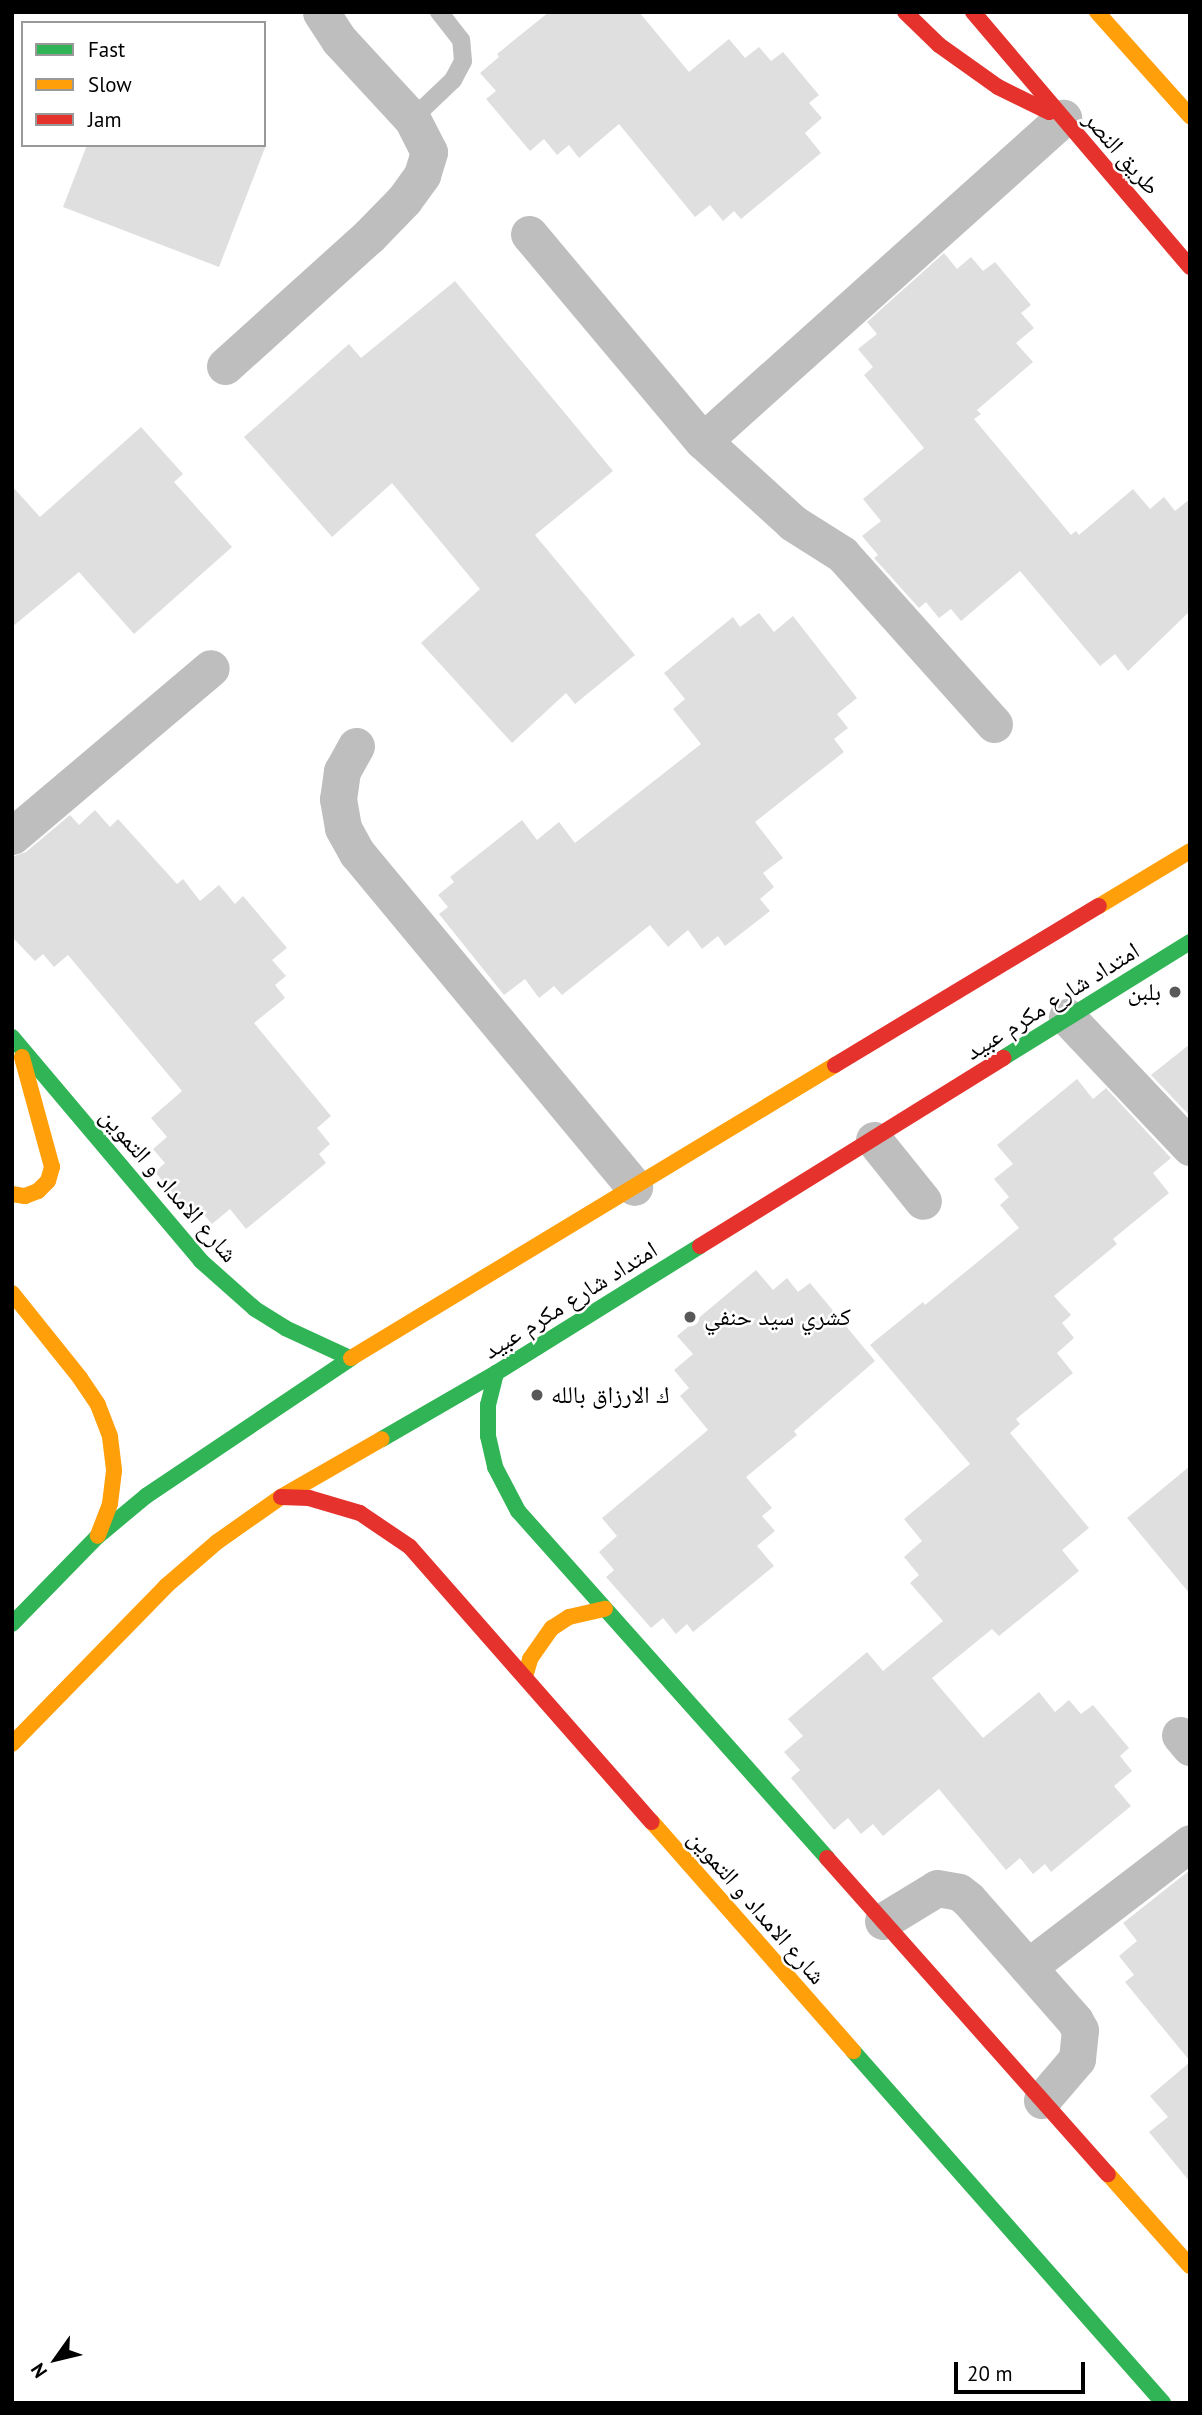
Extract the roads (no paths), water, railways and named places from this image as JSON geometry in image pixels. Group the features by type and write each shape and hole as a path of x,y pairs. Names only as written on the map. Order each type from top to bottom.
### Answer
{"main road":[{"name":"طريق النصر","path":"905,12 939,45 998,87 1063,118 1190,267"},
{"path":"973,12 1063,118"},
{"path":"1097,12 1190,116"},
{"path":"1114,12 1126,46"},
{"path":"12,1624 98,1536 146,1496 350,1358 1190,851"},
{"name":"امتداد شارع مكرم عبيد","path":"12,1744 166,1586 218,1542 281,1497 496,1373 1190,942"},
{"path":"12,1194 25,1196 38,1191 48,1181 52,1167 15,1040"},
{"name":"شارع الامداد و التموين","path":"15,1040 201,1261 255,1309 316,1345 350,1358"},
{"path":"12,1293 92,1396 110,1437 114,1471 110,1504 98,1536"},
{"path":"496,1373 488,1405 488,1436 495,1466 518,1511 1190,2266"},
{"name":"شارع الامداد و التموين","path":"281,1497 335,1504 360,1513 386,1528 410,1547 1164,2403"},
{"path":"525,1677 530,1659 552,1628 569,1617 605,1609"}],"street":[{"path":"225,366 369,236 404,200 422,175 429,152 412,119 339,40 321,12"},
{"path":"703,441 1063,118"},
{"path":"528,234 703,441 793,523 842,554 994,724"},
{"path":"12,836 211,668"},
{"path":"356,746 342,771 338,799 343,828 357,853 634,1187"},
{"path":"1068,1017 1190,1147"},
{"path":"874,1140 923,1201"},
{"path":"1028,1967 1190,1843"},
{"path":"883,1921 926,1892 948,1888 968,1899 1075,2021 1081,2039 1077,2059 1042,2100"}],"lane":[{"path":"412,119 453,80 463,61 461,40 439,12"}],"place":[{"name":"بلبن","path":"1175,992"},
{"name":"كشري سيد حنفي","path":"690,1317"},
{"name":"ك الارزاق بالله","path":"537,1395"}]}
